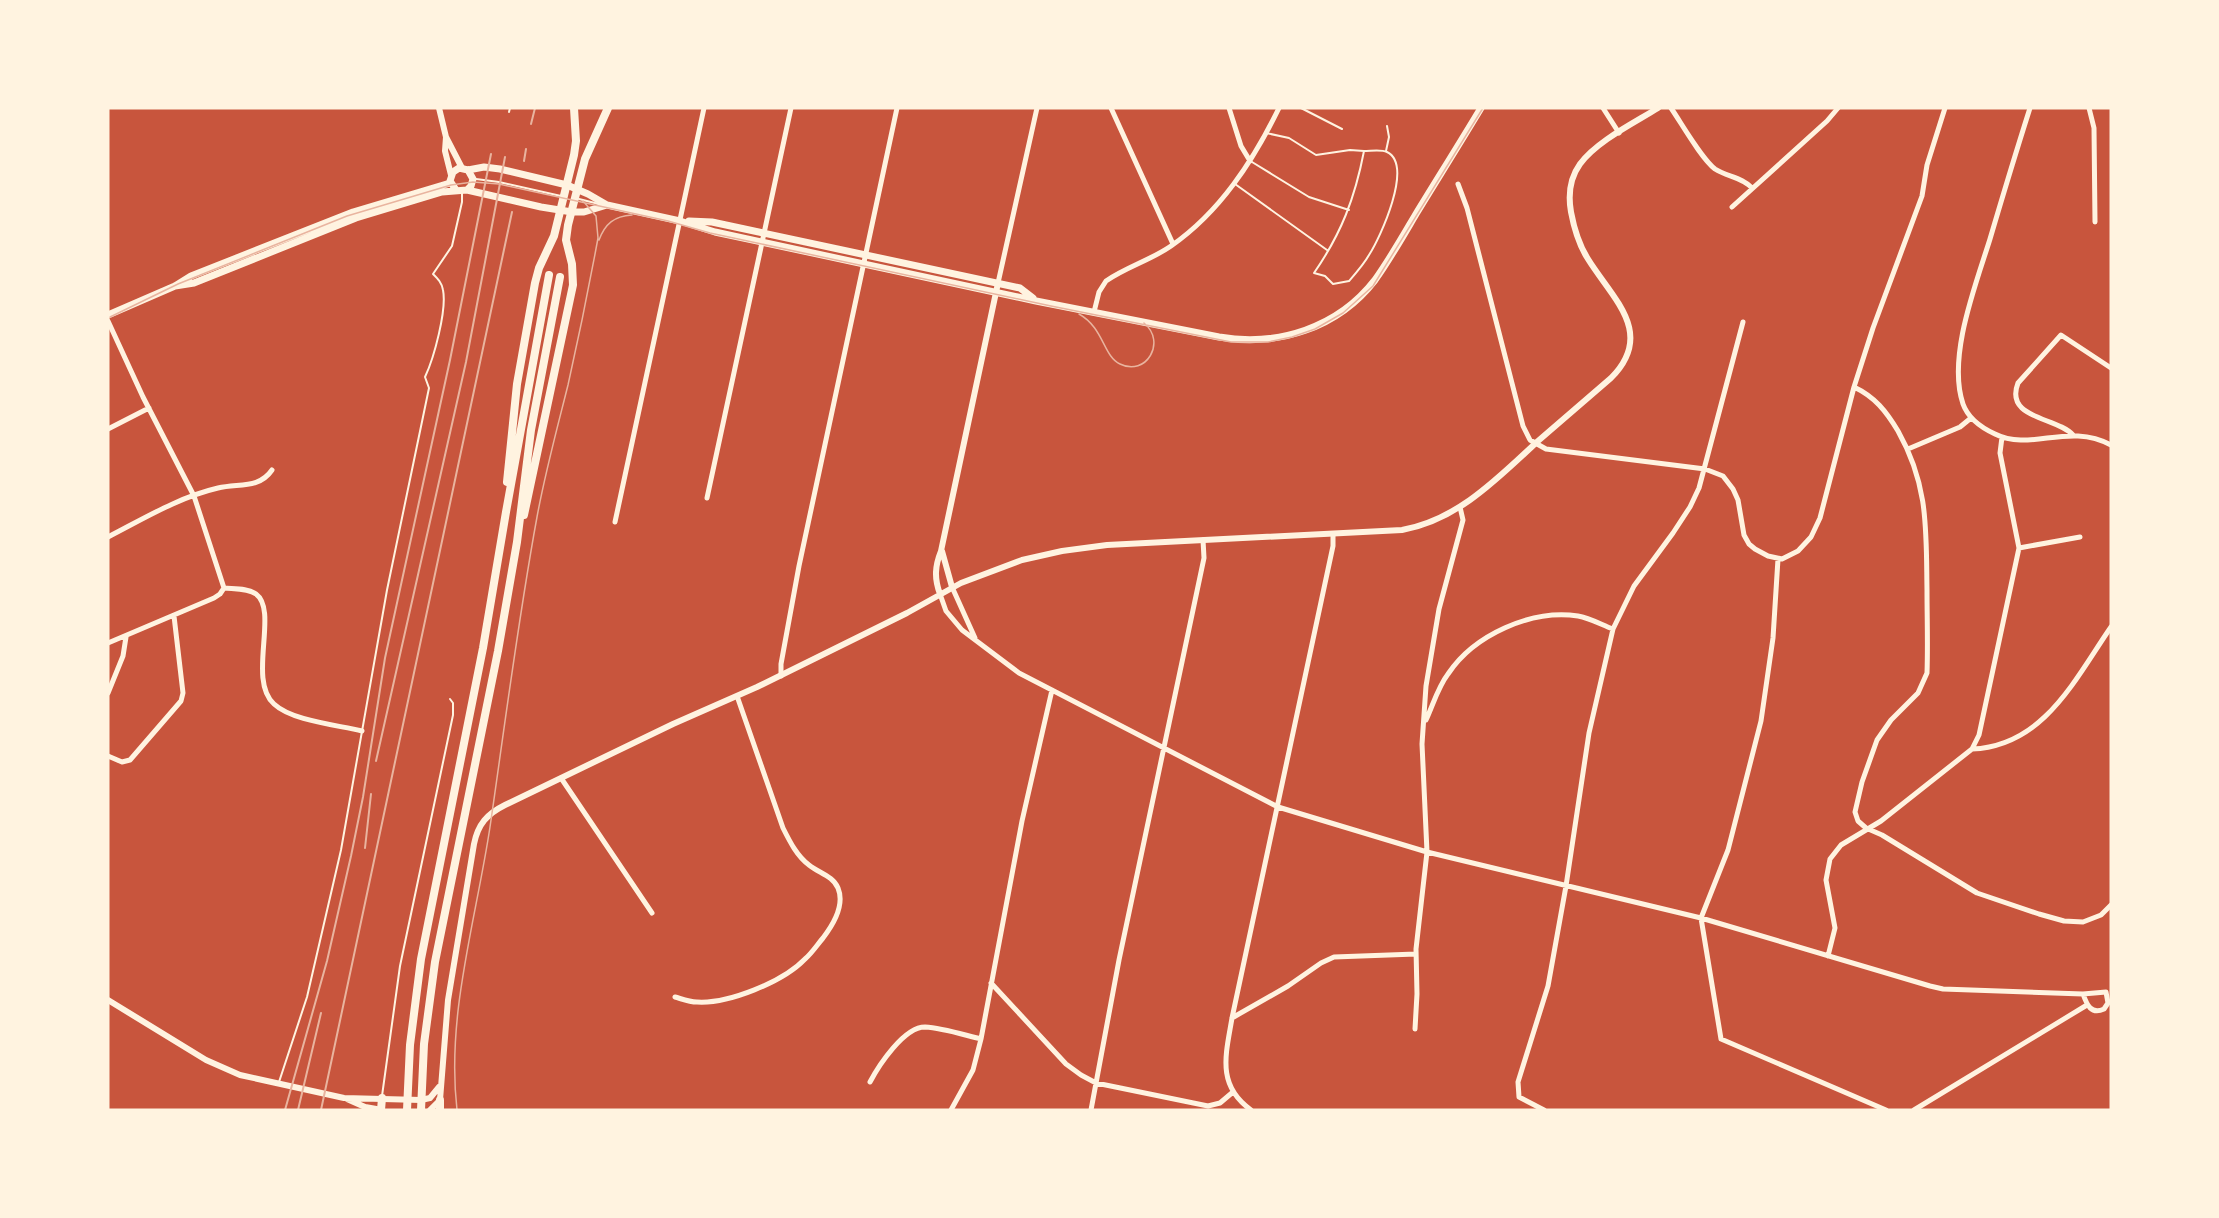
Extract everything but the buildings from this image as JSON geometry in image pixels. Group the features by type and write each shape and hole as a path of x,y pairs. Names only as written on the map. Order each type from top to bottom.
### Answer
{"highway":[{"path":"506,512 511,432 530,311 539,268 551,244 567,185 576,141 574,108"},
{"path":"517,542 573,285 572,264 566,240 585,159 608,108"},
{"path":"406,1110 410,1045 421,959 483,648 549,275"},
{"path":"425,1110 419,1099 435,962 490,698 517,542 531,430 560,277"},
{"path":"381,1110 382,1098"},
{"path":"440,1100 440,1110"}],"main road":[{"path":"450,183 451,175 456,170 493,168 567,185 607,206 680,221 710,231 1094,312 1219,337 1249,340 1285,337 1320,325 1348,306 1374,281 1481,108"},
{"path":"175,286 194,283 356,218 461,191 471,186 475,179 465,169"},
{"path":"450,183 461,191 572,212 584,212 607,206"},
{"path":"108,315 175,286 191,276 353,212 450,183"},
{"path":"680,221 712,222 998,283 1020,288 1036,300"}],"street":[{"path":"439,108 446,137 465,169"},
{"path":"615,522 704,108"},
{"path":"707,498 791,108"},
{"path":"781,676 781,664 799,566 897,108"},
{"path":"1037,108 935,570 946,611 962,630 1011,668 1164,750 1278,807 1427,852 1701,918 1943,989 2083,994 2106,992 2108,1003 2104,1009 2093,1011 2087,1005 2083,994"},
{"path":"1111,108 1173,244"},
{"path":"1229,108 1241,146 1250,161"},
{"path":"1094,312 1099,292 1106,281 1173,244 1215,206 1250,161 1279,108"},
{"path":"1603,108 1619,133"},
{"path":"425,1110 440,1100 446,1021 458,932 474,844 484,819 497,808 654,733 781,676 907,613 952,587 999,568 1062,551 1107,545 1411,528 1435,521 1460,507 1535,444 1616,372 1624,362 1629,350 1630,336 1626,315 1584,252 1574,227 1570,200 1572,178 1581,163 1598,148 1658,108"},
{"path":"1671,108 1709,163 1723,173 1748,183 1752,188"},
{"path":"1732,207 1827,121 1838,108"},
{"path":"1458,184 1467,208 1527,435 1535,444 1553,450 1705,469 1723,476 1738,500 1744,535 1749,544 1768,556 1778,559 1798,551 1812,537 1820,518 1854,387 1873,328 1922,196 1927,165 1945,108"},
{"path":"2030,108 1969,308 1959,365 1963,403 1971,418 2002,437 2023,440 2073,435 2096,438 2111,445"},
{"path":"2089,108 2094,128 2095,222"},
{"path":"446,137 445,151 451,175"},
{"path":"108,321 194,496 224,588"},
{"path":"1544,1110 1519,1097 1518,1082 1548,986 1589,733 1613,629 1634,586 1690,507 1705,469 1743,322"},
{"path":"2073,435 2064,427 2037,418 2024,410 2016,400 2018,383 2061,335 2111,368"},
{"path":"1854,387 1874,398 1881,405 1908,450 1921,484 1926,523 1927,673 1918,693 1891,720 1877,740 1855,812 1858,821 1866,828 1882,835 1977,893 2039,914 2064,921 2083,922 2101,915 2111,905"},
{"path":"108,429 149,408"},
{"path":"1908,450 1960,427 1971,418"},
{"path":"1828,956 1835,928 1826,880 1830,860 1840,845 1881,821 1972,749 1979,735 2019,548 2000,453 2002,437"},
{"path":"108,537 188,497 215,489 258,483 265,480 272,470"},
{"path":"1415,1029 1416,954 1427,852 1422,744 1428,674 1439,609 1463,520 1460,507"},
{"path":"1251,1110 1233,1092 1225,1070 1232,1018 1308,673 1333,546 1333,534"},
{"path":"2019,548 2080,537"},
{"path":"1091,1110 1119,960 1204,558 1203,540"},
{"path":"941,551 952,587 976,639"},
{"path":"1778,559 1773,638 1761,721 1733,833 1701,918 1721,1039 1886,1110"},
{"path":"224,588 251,591 261,599 265,608 262,667 267,694 273,704 294,715 362,731"},
{"path":"108,643 214,598 224,588"},
{"path":"1425,724 1446,675 1464,653 1487,637 1520,623 1548,615 1580,616 1613,629"},
{"path":"108,756 122,762 130,760 181,701 183,693 174,616"},
{"path":"1972,749 1989,748 2019,737 2050,714 2111,627"},
{"path":"108,693 123,656 126,637"},
{"path":"951,1110 973,1070 981,1039 1022,821 1052,690"},
{"path":"675,997 696,1002 718,1001 734,997 789,972 805,960 827,932 835,920 840,902 838,887 833,880 810,866 792,845 751,741 737,696"},
{"path":"561,778 652,914"},
{"path":"1232,1018 1334,957 1416,954"},
{"path":"991,983 1066,1064 1096,1083 1209,1106 1220,1103 1233,1092"},
{"path":"108,1000 220,1067 240,1075 344,1098 365,1107 381,1110"},
{"path":"1914,1110 2087,1005"},
{"path":"870,1082 879,1065 909,1032 924,1027 981,1039"},
{"path":"344,1098 430,1098 440,1087"}],"lane":[{"path":"509,112 510,108"},
{"path":"1300,108 1342,129"},
{"path":"1386,151 1389,137 1387,126"},
{"path":"1266,133 1288,138 1316,155 1350,150 1386,151 1395,158 1398,168 1386,224 1369,256 1349,281 1333,284 1325,276 1314,273 1340,232 1350,210 1359,180 1364,151"},
{"path":"1250,161 1309,197 1350,210"},
{"path":"475,179 564,196"},
{"path":"1234,184 1327,250"},
{"path":"279,1083 307,998 341,850 387,590 429,388 425,377 431,364 438,335 444,296 441,282 433,274 452,246 462,202 461,191"},
{"path":"575,198 607,206"},
{"path":"382,1098 400,966 453,715 453,703 450,699"}],"tram line":[{"path":"108,318 178,284 347,216 451,185 473,182 499,184 668,221 710,233 1051,306 1231,342 1268,342 1315,329 1343,313 1373,286 1483,108"},
{"path":"457,1110 455,1074 459,1003 490,827 524,594 540,500 572,367 598,238 596,216 583,201"},
{"path":"599,240 604,229 611,222 620,217 632,215"},
{"path":"1079,314 1094,327 1114,360 1129,367 1145,362 1153,348 1154,339 1144,323"}],"railway":[{"path":"531,124 535,108"},
{"path":"524,161 526,149"},
{"path":"285,1110 327,961 351,856 363,797 385,658 450,360 491,154"},
{"path":"376,761 466,362 505,157"},
{"path":"321,1110 512,212"},
{"path":"365,848 371,794"},
{"path":"298,1110 321,1013"}]}
